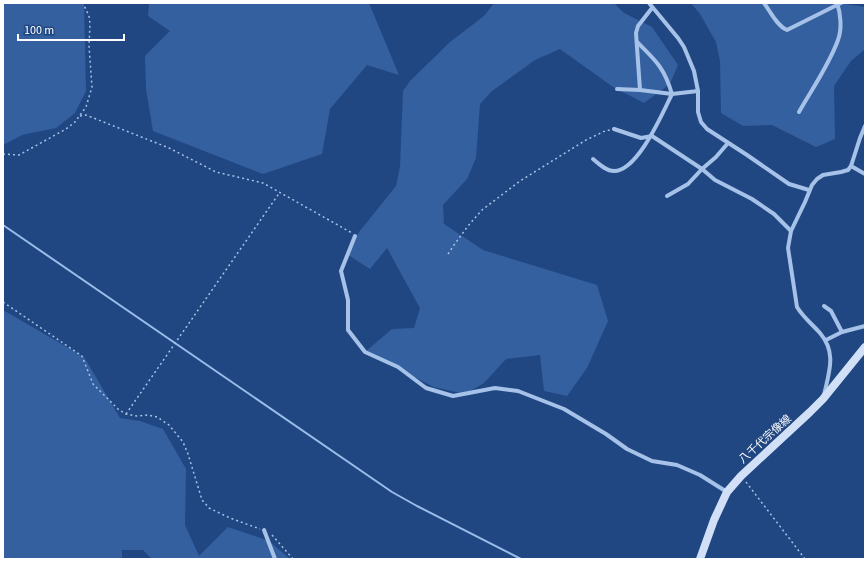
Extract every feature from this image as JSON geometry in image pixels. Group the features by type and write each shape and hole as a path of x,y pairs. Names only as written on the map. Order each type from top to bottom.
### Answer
{"main road":[{"name":"八千代宗像線","path":"700,559 714,520 727,492 741,476 823,399 865,347"}],"street":[{"path":"649,3 684,47 694,71 698,92 698,112 707,129 789,184 809,190"},
{"path":"764,3 780,25 787,30 839,4 841,24 839,39 820,76 798,112"},
{"path":"640,90 636,33 638,26 652,8"},
{"path":"593,159 613,171 620,170 629,164 652,136 672,94 664,73 657,61 637,42"},
{"path":"617,89 672,94 698,92"},
{"path":"823,399 831,363 829,346 826,340 801,314 797,307 788,248 791,231 809,190 816,179 848,170 851,166 865,126"},
{"path":"614,129 641,138 652,136 702,169 715,180 752,199 774,214 791,231"},
{"path":"667,196 688,184 728,143"},
{"path":"851,166 865,174"},
{"path":"355,236 341,271 348,300 348,330 364,352 398,367 426,388 453,396 495,388 518,391 564,409 606,434 627,449 652,461 677,465 700,475 727,492"},
{"path":"824,306 831,311 842,332"},
{"path":"826,340 842,332 865,326"},
{"path":"264,530 275,559"}],"path":[{"path":"3,154 19,155 66,129 80,116 88,103 92,87 89,46 90,24 83,3"},
{"path":"80,116 86,115 169,148 216,172 263,183 355,236"},
{"path":"448,254 458,238 482,210 515,185 586,140 605,131 614,129"},
{"path":"126,414 280,192"},
{"path":"3,302 82,356 92,384 111,404 126,414 157,417 169,425 183,442 202,500 209,508 230,518 264,530 273,536 293,559"},
{"path":"741,476 805,559"}],"shaded area":[{"path":"3,3 84,3 86,91 75,113 56,128 22,135 3,145"},
{"path":"149,3 369,3 399,75 367,65 330,109 322,154 263,174 153,131 146,89 145,56 170,31 148,16"},
{"path":"494,3 614,3 624,13 652,27 678,65 670,84 644,103 613,87 560,49 535,60 492,91 480,104 476,158 467,179 443,205 444,224 483,250 597,285 608,321 587,368 567,396 544,391 540,355 506,359 484,383 465,394 434,387 365,352 392,329 414,328 420,308 387,248 370,269 347,254 359,232 396,186 400,167 403,91 410,81 450,42 484,16"},
{"path":"691,3 839,3 865,7 865,49 851,61 834,86 835,139 816,147 772,125 743,126 721,113 720,61 716,42 700,14"},
{"path":"3,310 84,357 120,418 140,421 163,429 186,469 185,525 199,556 228,527 272,542 269,541 290,559 152,559 143,550 122,550 122,559 3,559"}],"waterway":[{"path":"3,225 392,492 521,559"}]}
